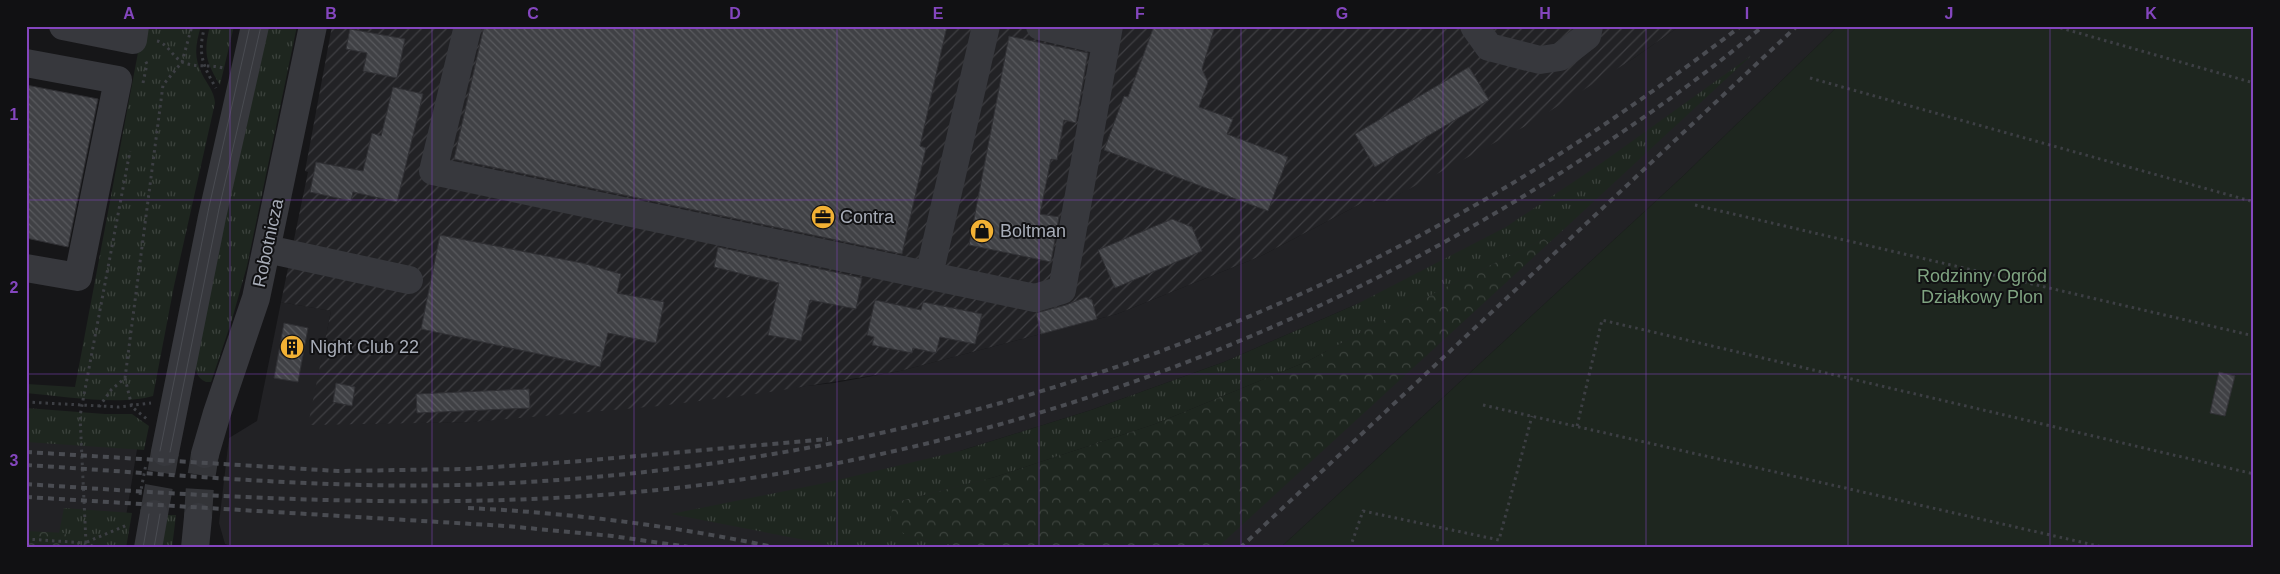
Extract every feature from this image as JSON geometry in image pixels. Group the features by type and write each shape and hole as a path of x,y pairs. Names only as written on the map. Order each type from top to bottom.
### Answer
{"street":[{"path":"63,26 134,33"},
{"path":"165,452 166,403 212,217 255,26"},
{"name":"Robotnicza","path":"205,454 216,413 256,298 312,26"},
{"path":"468,26 433,171 1035,298 1062,290 1107,33 1040,26"},
{"path":"929,275 986,26"},
{"path":"1474,26 1489,47 1540,60 1560,57 1587,36 1590,26"},
{"path":"26,64 118,80 78,277 26,268"},
{"path":"267,249 409,280"},
{"path":"166,403 216,413"},
{"path":"195,548 198,517"},
{"path":"142,519 148,548"}],"path":[{"path":"153,424 132,407 125,378 160,97 163,85 182,62 192,26"},
{"path":"205,26 201,47 203,65 218,96"},
{"path":"2054,26 2254,83"},
{"path":"134,33 141,37 161,42 173,56 191,66 203,65 229,69"},
{"path":"134,33 147,64 143,84"},
{"path":"1810,78 2254,202"},
{"path":"86,543 80,416 132,142"},
{"path":"1695,205 2254,336"},
{"path":"1577,426 1602,320 2254,474"},
{"path":"99,407 110,390 125,378"},
{"path":"26,402 99,407 132,407 166,403"},
{"path":"1483,405 2107,548"},
{"path":"1350,548 1363,511 1499,540 1532,416"},
{"path":"86,543 142,519"},
{"path":"26,538 86,543 97,548"},
{"path":"62,548 66,542"}],"shaded area":[{"path":"332,26 1680,26 1631,60 1531,123 1387,201 1364,202 1261,256 1117,314 900,371 770,392 659,406 473,422 308,425 331,311 281,302 308,172 305,171"},
{"path":"1680,26 1838,26 1682,177 1280,548 1200,548 1357,304 1224,362 1091,410 960,451 1045,548 239,548 225,544 219,523 229,438 257,421 281,302 331,311 309,424 473,422 834,383 900,371 1117,314 1261,256 1364,202 1387,201 1631,60"},
{"path":"26,415 141,425 122,541 26,534"}],"green space":[{"path":"143,26 201,26 197,44 197,62 212,91 215,103 174,286 153,396 140,399 108,400 26,393 26,384 75,387"},
{"path":"210,26 234,26 220,85 207,57 206,50"},
{"path":"267,26 297,26 247,266 231,323 211,382 206,382 197,373 195,350"},
{"name":"Rodzinny Ogród Działkowy Plon","path":"1838,26 2254,26 2254,548 1280,548 1682,177"},
{"path":"1752,55 1549,243 1544,239 1448,286 1308,361 1155,424 995,477 893,503 906,535 966,548 846,548 671,514 825,483 960,451 1091,410 1224,362 1357,304 1506,227 1603,162"},
{"path":"1544,239 1549,243 1217,548 966,548 906,535 890,523 893,503 995,477 1155,424 1308,361 1448,286"},
{"path":"26,408 105,414 132,414 149,426 144,450 26,442"},
{"path":"64,508 132,513 126,548 56,548"},
{"path":"164,515 176,515 172,548 159,548"},
{"path":"26,531 65,533 74,548 26,548"}],"building":[{"path":"484,26 947,26 920,146 926,148 902,254 454,159"},
{"path":"1154,26 1215,26 1202,69 1208,82 1199,107 1233,119 1227,134 1288,157 1268,211 1104,150 1124,96 1128,97"},
{"path":"350,29 405,39 397,78 363,71 367,53 346,49"},
{"path":"1009,36 1088,53 1076,123 1064,120 1057,160 1051,159 1040,214 1059,217 1051,262 969,245"},
{"path":"1469,67 1489,100 1375,167 1355,134"},
{"path":"26,85 98,99 68,247 26,238"},
{"path":"393,87 423,94 397,202 353,192 351,201 310,192 316,162 363,171 372,133 381,136"},
{"path":"1172,219 1192,227 1202,251 1115,288 1098,250"},
{"path":"440,235 582,263 621,274 617,293 664,302 656,343 608,333 600,367 421,329"},
{"path":"718,247 862,278 856,309 810,300 801,341 768,335 779,283 714,267"},
{"path":"1086,297 1092,300 1097,319 1041,334 1036,313 1066,305"},
{"path":"875,300 921,310 923,302 982,314 975,344 940,337 936,353 913,348 912,353 872,345 874,337 867,335"},
{"name":"Night Club 22","path":"284,323 308,328 298,382 274,378"},
{"path":"2219,372 2235,376 2225,416 2210,413"},
{"path":"336,383 355,387 352,406 333,402"},
{"path":"529,389 530,408 417,413 416,394"}],"tunnel":[{"path":"154,514 165,452"},
{"path":"198,517 200,485 205,454"}],"tram line":[{"path":"160,451 209,207 250,26"},
{"path":"170,452 219,209 261,26"},
{"path":"143,548 149,514"},
{"path":"154,548 160,514"}],"railway":[{"path":"26,465 329,484 450,485 510,483 633,473 755,457 877,434 996,404 1114,368 1230,325 1342,275 1490,197 1564,151 1636,103 1741,26"},
{"path":"26,484 314,500 457,501 601,495 732,481 862,458 991,427 1118,387 1242,340 1362,285 1479,223 1591,153 1679,92 1763,26"},
{"path":"1240,548 1797,26"},
{"path":"26,452 338,471 466,469 581,461 828,439"},
{"path":"26,497 506,526 612,536 696,548"},
{"path":"468,508 546,513 663,527 778,548"}],"place":[{"name":"Contra","path":"823,217"},
{"name":"Boltman","path":"982,231"},
{"name":"Night Club 22","path":"292,347"}]}
